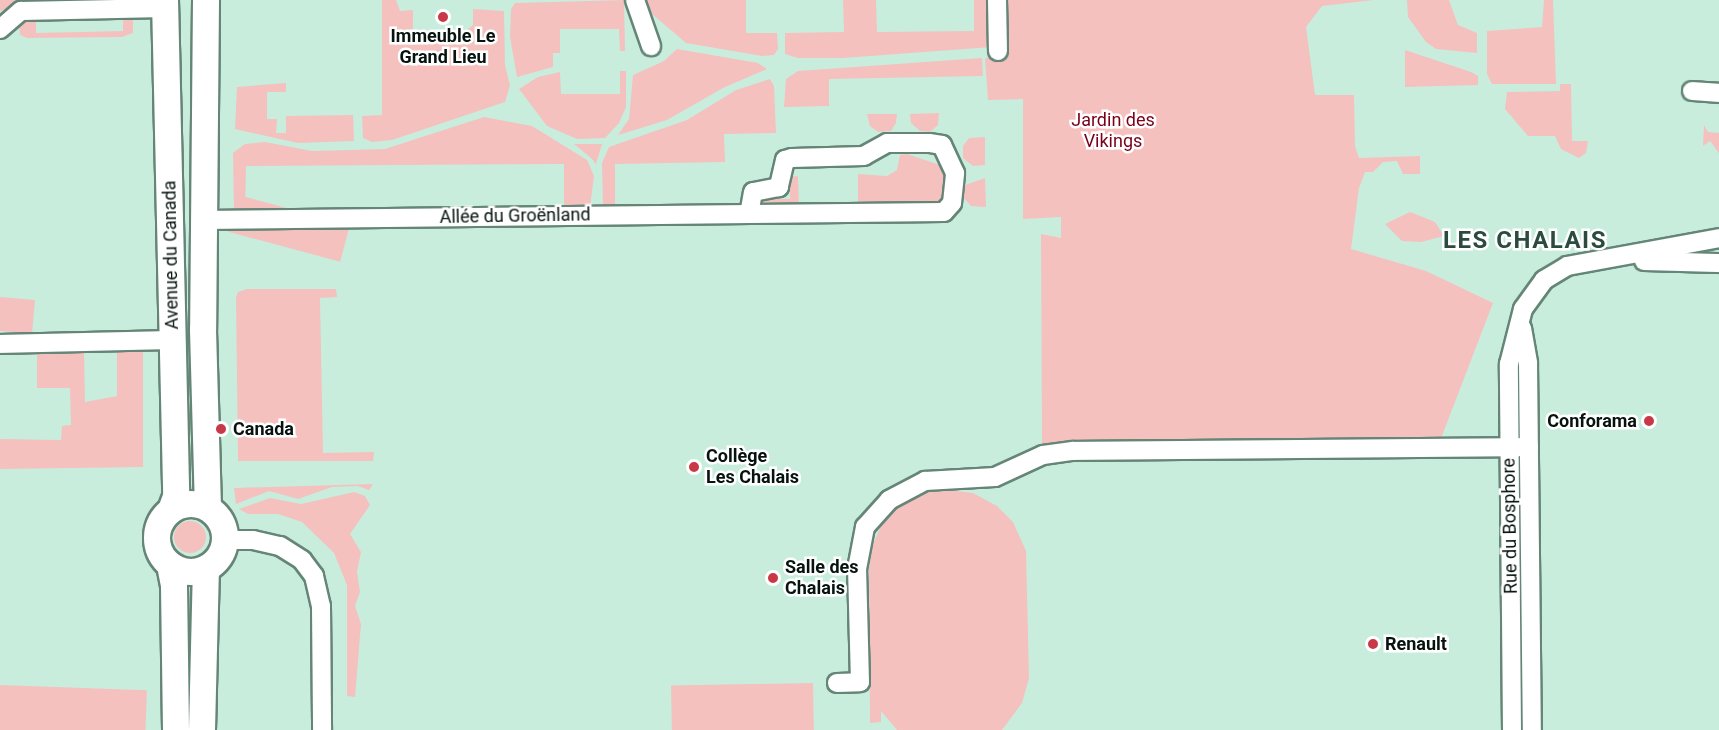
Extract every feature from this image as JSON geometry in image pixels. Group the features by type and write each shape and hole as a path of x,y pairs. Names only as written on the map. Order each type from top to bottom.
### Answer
{"street":[{"name":"Avenue du Canada","path":"206,0 203,220 208,508"},
{"path":"634,0 651,46"},
{"path":"997,0 998,51"},
{"name":"Avenue du Canada","path":"165,4 176,497 171,510"},
{"path":"0,29 21,11 165,4"},
{"path":"1692,91 1719,93"},
{"name":"Allée du Groënland","path":"203,220 944,212 952,203 955,186 952,161 942,145 929,143 887,143 864,156 792,158 785,160 779,187 753,192 749,214"},
{"name":"Rue du Bosphore","path":"1512,730 1509,364 1523,309 1544,280 1567,266 1612,260 1719,238"},
{"name":"Rue du Bosphore","path":"1612,260 1719,263"},
{"name":"Rue du Bosphore","path":"1521,324 1528,363 1532,730"},
{"path":"0,344 173,340"},
{"path":"837,683 860,682 857,569 865,528 889,500 915,485 995,477 1043,455 1073,451 1529,447"},
{"path":"170,565 190,572 206,569 221,555 226,540 220,521 208,508 186,505 171,510 160,524 157,536 161,554 170,565 174,586 176,730"},
{"path":"226,540 267,541 289,549 302,560 318,584 321,606 322,730"},
{"path":"202,730 206,569"}],"green space":[{"path":"0,0 34,0 0,11"},
{"path":"382,0 396,0 400,11 413,10 413,31 466,31 473,25 473,9 504,11 505,65 510,85 505,102 392,140 372,142 363,138 362,116 382,115"},
{"path":"624,0 625,51 620,51 619,29 560,29 560,53 553,53 553,67 517,77 510,37 511,9 515,3"},
{"path":"642,0 746,0 746,33 777,33 778,49 774,55 762,56 686,43 652,14"},
{"path":"843,0 876,0 877,32 974,31 974,0 991,0 992,47 843,58 798,58 785,54 785,33 844,32"},
{"name":"Jardin des Vikings","path":"1002,0 1374,0 1322,6 1306,27 1315,95 1354,95 1355,146 1359,158 1420,156 1420,174 1403,174 1397,161 1383,162 1373,172 1365,172 1359,188 1351,249 1426,271 1493,303 1440,441 1042,444 1041,234 1061,238 1061,217 1023,219 1023,99 988,100 985,58 1003,58"},
{"path":"1407,0 1449,0 1458,25 1477,33 1477,53 1436,49 1426,42 1408,17"},
{"path":"1544,0 1553,0 1556,84 1492,84 1487,74 1487,31 1542,27"},
{"path":"36,16 36,33 123,31 123,16 133,16 133,33 122,37 27,38 20,35 19,21"},
{"path":"677,49 758,63 767,69 723,88 667,120 618,135 629,119 633,75 664,61"},
{"path":"1405,50 1471,72 1478,76 1478,85 1405,87"},
{"path":"982,58 983,76 829,79 829,106 784,107 786,79 798,71"},
{"path":"620,71 626,71 626,107 619,123 605,138 577,139 547,126 519,89 538,77 560,72 561,94 620,94"},
{"path":"770,79 774,86 776,133 724,134 725,162 615,164 615,209 603,207 602,163 609,147 687,120 736,90"},
{"path":"286,83 286,92 267,92 267,119 277,119 276,133 286,133 286,116 353,115 354,141 298,143 235,129 237,87"},
{"path":"1560,84 1571,84 1572,141 1588,141 1586,153 1579,158 1561,149 1555,136 1528,136 1505,109 1507,92 1560,91"},
{"path":"939,113 938,125 930,132 920,131 911,123 910,114"},
{"path":"867,114 897,114 896,123 891,131 878,132 870,126"},
{"path":"484,117 532,126 587,160 594,176 590,207 564,210 564,164 246,166 245,213 234,213 233,153 245,144 265,142 312,151 385,149"},
{"path":"1704,125 1708,132 1719,133 1719,153 1710,141 1703,146"},
{"path":"985,137 985,165 973,166 963,158 963,146 969,138"},
{"path":"574,144 602,144 596,164 591,158"},
{"path":"907,154 940,165 946,182 942,199 936,204 858,209 858,174 887,176 897,170 900,155"},
{"path":"798,176 799,208 758,208 758,199 790,199 790,177"},
{"path":"985,178 986,207 971,206 963,197 965,185"},
{"path":"238,195 350,225 340,262 228,232"},
{"path":"1410,212 1435,222 1444,236 1421,242 1402,241 1385,224"},
{"path":"247,289 336,289 337,297 320,298 323,453 374,452 373,461 238,461 236,298 238,292"},
{"path":"0,297 35,300 32,334 0,331"},
{"path":"143,350 143,467 0,469 0,439 61,440 62,426 71,425 70,388 37,388 37,352 84,352 85,402 117,396 117,351"},
{"path":"373,484 369,490 358,486 332,487 298,499 269,491 236,504 234,488"},
{"path":"940,489 973,493 997,506 1013,522 1026,551 1029,678 1022,703 1002,730 897,730 881,711 881,722 870,723 869,569 872,547 881,526 895,509 915,496"},
{"path":"354,492 365,496 370,505 350,534 361,552 357,572 360,592 355,606 361,624 355,697 347,696 347,585 334,553 302,522 278,514 248,514 239,509 270,498 301,504"},
{"path":"190,521 201,526 206,537 201,548 190,553 179,548 174,537 179,526"},
{"path":"813,683 814,730 672,730 671,685"},
{"path":"0,685 147,690 146,730 0,730"}],"place":[{"name":"Immeuble Le Grand Lieu","path":"443,17"},
{"name":"Conforama","path":"1649,421"},
{"name":"Canada","path":"221,429"},
{"name":"Collège Les Chalais","path":"694,467"},
{"name":"Salle des Chalais","path":"773,578"},
{"name":"Renault","path":"1373,644"}],"district":[{"name":"LES CHALAIS","path":"1525,241"}]}
